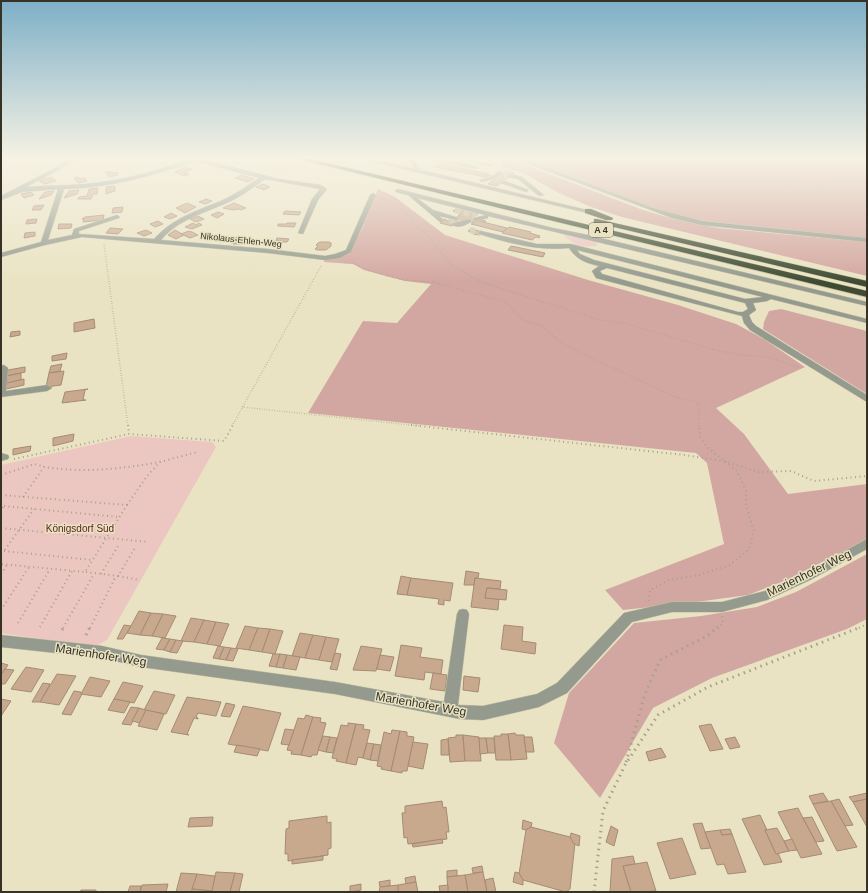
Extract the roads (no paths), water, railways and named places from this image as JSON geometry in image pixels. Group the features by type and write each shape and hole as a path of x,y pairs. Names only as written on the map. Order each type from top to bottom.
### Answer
{"highway":[{"name":"A 4","path":"468,199 867,294"},
{"name":"A 4","path":"500,199 867,284"},
{"path":"588,211 661,236"}],"street":[{"path":"44,243 58,199"},
{"path":"156,241 163,232 180,219 230,199"},
{"path":"301,233 315,199"},
{"name":"Nikolaus-Ehlen-Weg","path":"1,255 75,236 156,241 324,260 349,251 372,199"},
{"path":"415,199 445,206 454,219 464,228 470,230"},
{"path":"415,199 430,211 454,219"},
{"path":"431,199 553,230 588,237 867,304"},
{"path":"539,199 572,206"},
{"path":"551,199 588,211"},
{"path":"623,199 685,220 702,223 867,240"},
{"path":"476,216 516,220"},
{"name":"Nikolaus-Ehlen-Weg","path":"75,236 76,230 117,217"},
{"path":"553,230 571,246 575,253 581,258 606,266 748,302 773,298"},
{"path":"481,233 533,246 557,248 571,246 867,321"},
{"path":"606,266 598,268 596,271 599,276 745,314 752,310 751,305 748,302"},
{"path":"745,314 748,323 753,328 867,399"},
{"path":"1,391 4,368"},
{"path":"1,394 47,388"},
{"name":"Marienhofer Weg","path":"1,641 102,652 140,661 335,688 460,712 483,713 539,700 562,688 628,617 648,611 672,607 722,607 766,595 808,576 867,544"},
{"path":"450,710 463,614"}],"tunnel":[{"path":"455,210 476,216"},
{"path":"449,220 461,223"},
{"path":"470,230 481,233"}],"park label":[{"name":"Königsdorf Süd","path":"80,528"}]}
